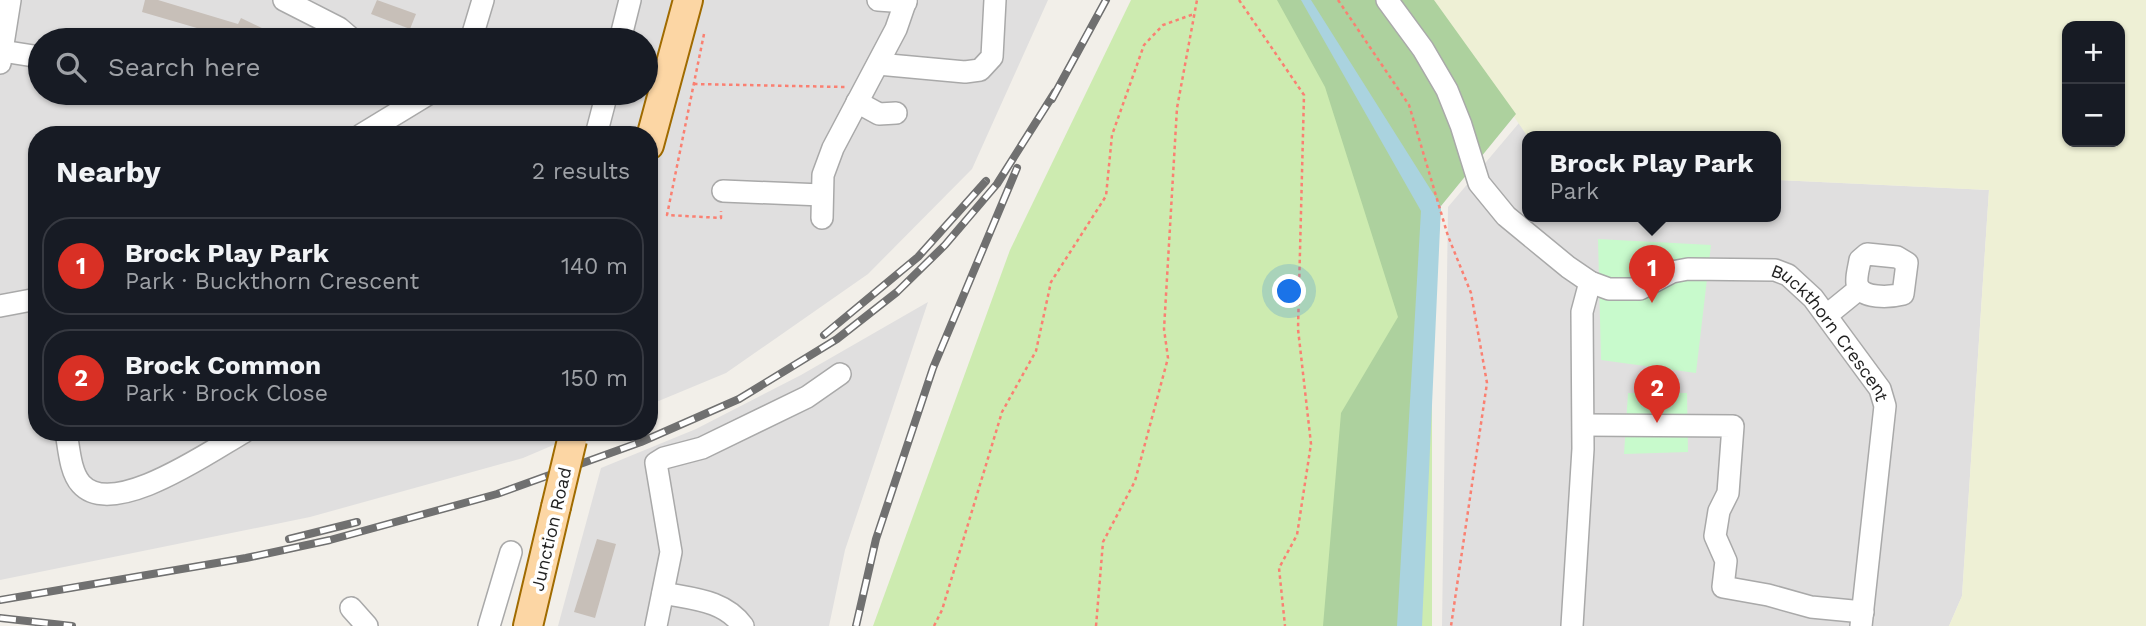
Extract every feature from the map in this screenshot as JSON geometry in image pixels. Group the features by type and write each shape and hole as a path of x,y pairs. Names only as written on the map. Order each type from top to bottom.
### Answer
{"main road":[{"path":"654,126 688,0"},
{"name":"Junction Road","path":"528,626 572,441"}],"street":[{"path":"284,0 339,28"},
{"path":"475,28 483,0"},
{"path":"623,28 630,0"},
{"path":"822,218 823,175 833,148 896,29 906,1 878,0"},
{"path":"878,64 965,72 979,70 992,57 995,0"},
{"name":"Buckthorn Crescent","path":"1387,0 1423,49 1447,90 1479,183 1506,216 1568,267 1590,282 1609,289 1640,289 1672,272 1688,269 1775,270 1788,275 1800,285 1827,316 1880,389 1885,406 1862,619"},
{"path":"6,6 1,57 28,57"},
{"path":"861,95 879,114 896,113"},
{"path":"371,126 395,105"},
{"path":"598,126 604,105"},
{"path":"723,191 822,195"},
{"path":"1572,626 1584,425 1582,312 1590,282"},
{"path":"1827,316 1859,289"},
{"path":"0,306 28,301"},
{"path":"656,626 671,552 656,463 702,447 807,397 840,374"},
{"path":"1584,425 1733,426 1728,493 1719,511 1715,536 1726,561 1723,587 1768,595 1862,619"},
{"path":"68,441 79,482 88,491 108,495 133,491 156,482 228,441"},
{"name":"Junction Road","path":"489,626 511,552"},
{"path":"663,593 713,603 734,614 743,626"},
{"path":"351,608 367,626"}],"path":[{"path":"1096,626 1103,542 1135,481 1168,358 1164,329 1177,108 1197,0"},
{"path":"1239,0 1304,95 1298,329 1311,444 1297,535 1279,568 1285,626"},
{"path":"1338,0 1409,105 1448,236 1471,293 1487,383 1451,626"},
{"path":"934,626 942,610 1002,412 1036,351 1051,282 1106,196 1112,135 1144,45 1163,25 1194,15"},
{"path":"706,24 667,215 721,218 723,191"},
{"path":"694,84 861,95"}],"shaded area":[{"path":"0,0 1048,0 972,169 868,274 726,373 658,401 658,126 28,126 28,441 563,441 523,458 310,517 0,580"},
{"path":"1519,123 1524,131 1522,131 1522,222 1781,222 1781,180 1989,190 1962,596 1949,626 1442,626 1448,207"},
{"path":"928,302 845,550 829,626 558,626 601,468 696,429 801,375"}],"green space":[{"path":"1131,0 1299,0 1432,208 1432,626 873,626 1010,250"},
{"path":"1277,0 1434,0 1516,114 1441,206 1410,626 1323,626 1341,413 1398,317 1325,87"},
{"path":"1433,0 2146,0 2146,626 1949,626 1962,596 1989,190 1781,180 1781,131 1524,131"},
{"path":"1598,239 1711,245 1696,373 1601,360"},
{"path":"1628,393 1687,393 1688,452 1624,454"}],"water":[{"path":"1301,0 1311,0 1441,206 1422,626 1397,626 1421,211"}],"building":[{"path":"145,0 158,0 238,24 241,18 262,28 197,28 142,12"},
{"path":"377,0 416,14 410,28 407,28 371,14"},
{"path":"597,539 616,544 595,618 574,612"}],"railway":[{"path":"1052,99 1106,0"},
{"path":"658,435 739,399 837,339 897,292 945,245 997,184 1055,92"},
{"path":"856,626 876,539 933,368 1017,168"},
{"path":"824,335 918,257 986,181"},
{"path":"0,600 246,558 330,540 497,494 643,441"},
{"path":"289,539 357,522"},
{"path":"0,618 72,626"}],"place":[{"name":"Brock Play Park","path":"1652,303"},
{"name":"Brock Common","path":"1657,423"}]}
